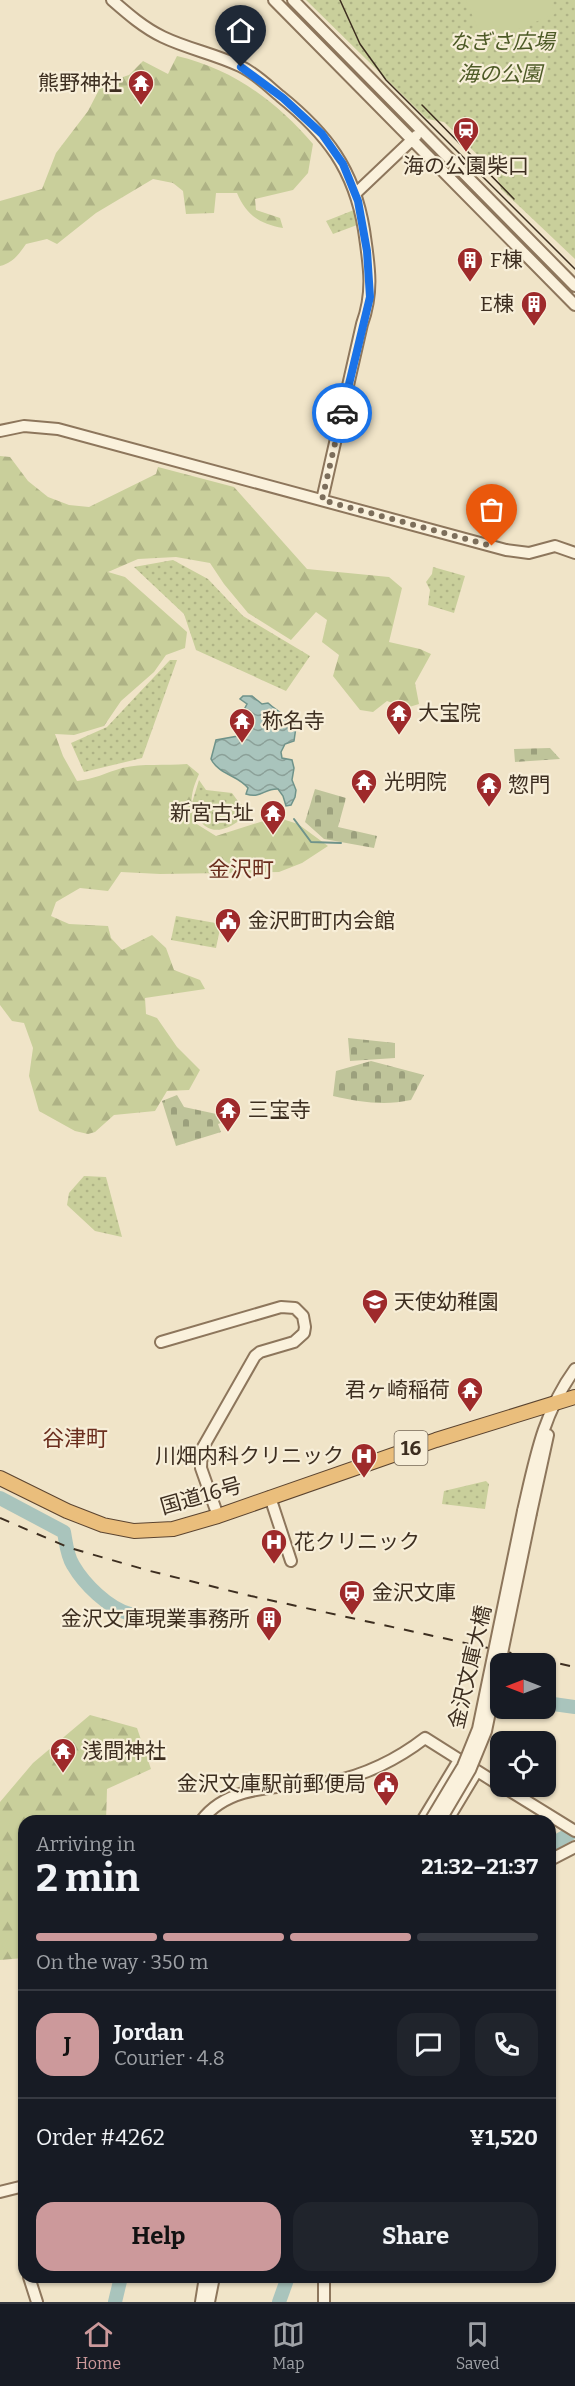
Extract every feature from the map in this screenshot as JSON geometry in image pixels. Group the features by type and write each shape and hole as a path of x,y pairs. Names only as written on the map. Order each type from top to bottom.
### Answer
{"highway":[{"name":"国道16号","path":"0,1478 88,1520 114,1528 162,1530 183,1527 218,1516 436,1440 575,1397"},
{"name":"国道16号","path":"553,1405 575,1404"}],"street":[{"path":"112,0 146,28 164,38 233,63 258,78 322,134 343,164 355,194 367,251 370,297 322,500"},
{"path":"274,0 575,305"},
{"path":"293,0 575,286"},
{"path":"355,194 422,131"},
{"path":"0,431 24,426 58,429 506,550 529,553 555,546 575,553"},
{"path":"161,1342 281,1307 295,1308 303,1316 304,1333 298,1339 260,1352 255,1356 202,1449 201,1468 218,1516"},
{"path":"527,1512 543,1428 557,1394 575,1370"},
{"path":"270,1497 291,1562"},
{"name":"金沢文庫大橋","path":"433,1815 462,1766 478,1728 527,1512"},
{"name":"金沢文庫大橋","path":"444,1815 470,1770 486,1731 527,1512"},
{"path":"206,1815 210,1809 243,1794 268,1787 331,1782 352,1776 396,1758 425,1738 490,1779"},
{"path":"426,1815 459,1760"},
{"path":"451,1815 477,1771"},
{"path":"520,1797 549,1815"},
{"path":"556,1820 571,1829"},
{"path":"556,1857 575,1847"},
{"path":"0,2192 18,2188"},
{"path":"31,2283 37,2302"},
{"path":"201,2302 204,2283"},
{"path":"209,2302 213,2283"},
{"path":"324,2283 324,2302"}],"green space":[{"name":"海の公園","path":"306,0 575,0 575,259 501,189 496,173 444,122 427,119"},
{"path":"466,0 550,0 555,14 484,43"},
{"path":"177,56 217,69 252,89 284,114 313,144 308,173 293,190 255,199 256,210 280,218 283,228 267,224 249,213 237,193 216,193 214,213 186,214 183,191 173,183 153,179 96,213 57,244 47,239 26,244 18,255 0,266 0,201 42,189 56,153 88,111 102,84 129,75 143,61 168,74"},
{"path":"354,210 357,225 333,234 326,221"},
{"path":"0,456 10,457 28,481 48,497 69,505 89,507 156,474 158,467 234,487 307,569 389,577 402,588 389,642 431,654 415,683 419,704 406,708 387,701 373,712 360,710 333,676 339,655 322,642 327,620 316,612 291,640 248,613 210,563 176,557 138,559 108,572 125,577 187,632 185,648 166,655 154,672 121,701 104,726 74,735 55,734 63,756 77,781 130,766 187,764 199,774 192,798 195,823 216,836 276,817 298,824 328,846 302,863 279,872 160,874 121,872 108,891 80,888 56,902 51,916 69,924 108,926 111,938 122,950 152,935 166,948 174,970 200,980 205,989 145,998 146,1014 157,1018 177,1047 200,1070 189,1090 167,1091 155,1111 114,1115 95,1132 88,1134 75,1131 39,1111 29,1076 33,1048 24,1023 12,1021 0,1005"},
{"path":"173,560 208,579 243,616 310,656 286,691 196,650 184,614 134,567"},
{"path":"433,567 465,576 454,613 428,605 430,590 426,582 432,574"},
{"path":"170,660 177,660 142,758 84,772 71,743 107,727"},
{"path":"550,748 560,759 515,762 514,749"},
{"path":"199,780 206,790 232,793 240,804 253,810 224,829 211,829 205,826 191,806"},
{"path":"315,789 346,798 338,827 377,836 374,848 324,839 305,822"},
{"path":"176,916 221,924 216,948 171,940"},
{"path":"348,1038 395,1043 395,1058 350,1061"},
{"path":"371,1061 424,1075 411,1100 372,1103 333,1096 336,1071"},
{"path":"177,1095 184,1107 235,1118 218,1124 221,1132 176,1146 162,1101"},
{"path":"84,1176 106,1177 122,1237 95,1231 67,1205 69,1193"},
{"path":"486,1481 489,1484 485,1509 442,1504 444,1491"},
{"path":"90,1715 137,1728 151,1769 107,1789 106,1815 18,1815 18,1958 0,1960 0,1802 33,1763"}],"water":[{"path":"243,696 252,696 262,704 268,703 296,727 294,741 285,744 281,752 282,758 292,760 294,768 292,780 296,790 291,805 286,806 278,789 255,795 246,794 248,788 244,784 224,772 211,759 216,740 238,736 242,726 238,721 247,704 240,699"}],"waterway":[{"path":"294,819 311,842 341,843"},
{"path":"0,1498 64,1532 69,1558 83,1580 105,1601 130,1614"},
{"path":"556,1704 575,1707"},
{"path":"556,1842 575,1831"},
{"path":"115,2302 120,2283"},
{"path":"279,2302 286,2283"}],"tram line":[{"path":"340,0 360,44 386,80 575,269"},
{"path":"422,105 514,199"}],"railway":[{"path":"0,1518 70,1548 150,1571 251,1596 575,1667"}],"way so far":[{"path":"342,413 322,500 492,546"}],"place":[{"name":"熊野神社","path":"141,106"},
{"name":"海の公園柴口","path":"466,153"},
{"name":"F棟","path":"470,283"},
{"name":"E棟","path":"534,327"},
{"name":"大宝院","path":"399,736"},
{"name":"称名寺","path":"242,744"},
{"name":"光明院","path":"364,805"},
{"name":"惣門","path":"489,808"},
{"name":"新宮古址","path":"273,836"},
{"name":"金沢町町内会館","path":"228,944"},
{"name":"三宝寺","path":"228,1133"},
{"name":"天使幼稚園","path":"375,1325"},
{"name":"君ヶ崎稲荷","path":"470,1413"},
{"name":"川畑内科クリニック","path":"364,1479"},
{"name":"花クリニック","path":"274,1565"},
{"name":"金沢文庫","path":"352,1616"},
{"name":"金沢文庫現業事務所","path":"269,1642"},
{"name":"浅間神社","path":"63,1774"},
{"name":"金沢文庫駅前郵便局","path":"386,1807"}],"district":[{"name":"金沢町","path":"241,869"},
{"name":"谷津町","path":"75,1438"}],"route":[{"path":"241,67 283,98 322,134 343,164 358,201 371,290 342,413"}],"park label":[{"name":"なぎさ広場","path":"502,42"}]}
